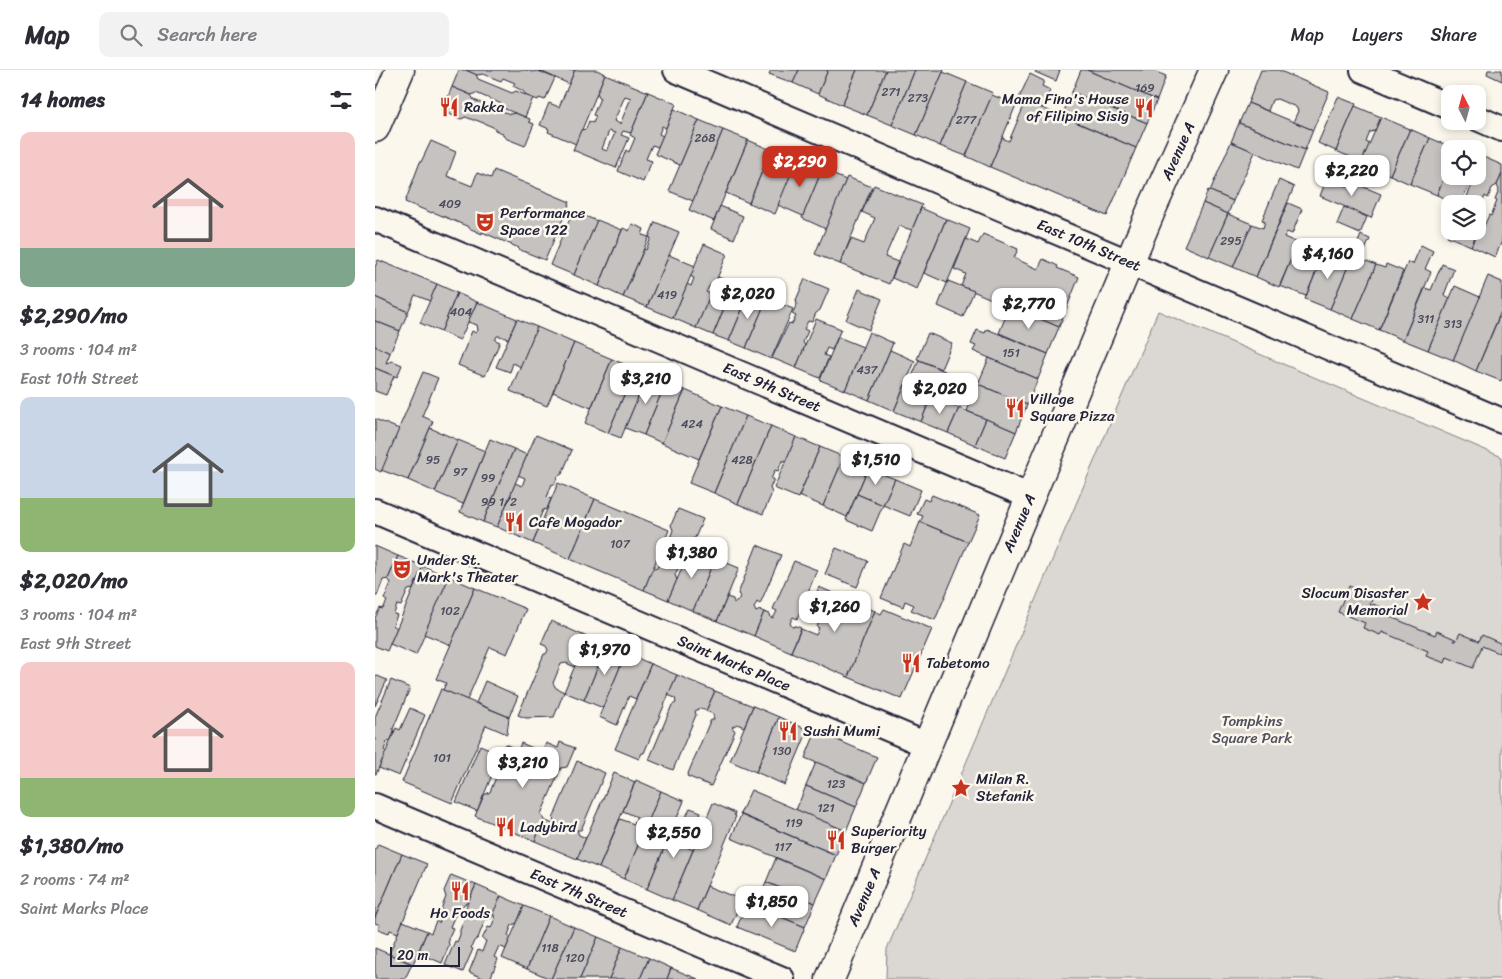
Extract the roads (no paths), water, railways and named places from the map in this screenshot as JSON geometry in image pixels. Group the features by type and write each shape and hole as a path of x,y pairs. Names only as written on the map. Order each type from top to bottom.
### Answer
{"main road":[{"path":"375,128 400,70"},
{"name":"Avenue A","path":"830,979 1031,497 1214,70"}],"street":[{"name":"East 10th Street","path":"676,70 1502,421"},
{"path":"1363,70 1441,103"},
{"path":"1486,122 1502,129"},
{"name":"East 9th Street","path":"375,219 1031,497"},
{"name":"Saint Marks Place","path":"375,511 927,745"},
{"name":"East 7th Street","path":"375,806 782,979"}],"place":[{"name":"Rakka","path":"449,107"},
{"name":"Mama Fina's House of Filipino Sisig","path":"1144,108"},
{"name":"Performance Space 122","path":"485,222"},
{"name":"Village Square Pizza","path":"1015,408"},
{"name":"Cafe Mogador","path":"514,522"},
{"name":"Under St. Mark's Theater","path":"402,569"},
{"name":"Slocum Disaster Memorial","path":"1423,602"},
{"name":"Tabetomo","path":"911,663"},
{"name":"Sushi Mumi","path":"788,731"},
{"name":"Milan R. Stefanik","path":"961,788"},
{"name":"Ladybird","path":"505,827"},
{"name":"Superiority Burger","path":"836,840"},
{"name":"Ho Foods","path":"460,891"}],"park label":[{"name":"Tompkins Square Park","path":"1252,730"}]}
